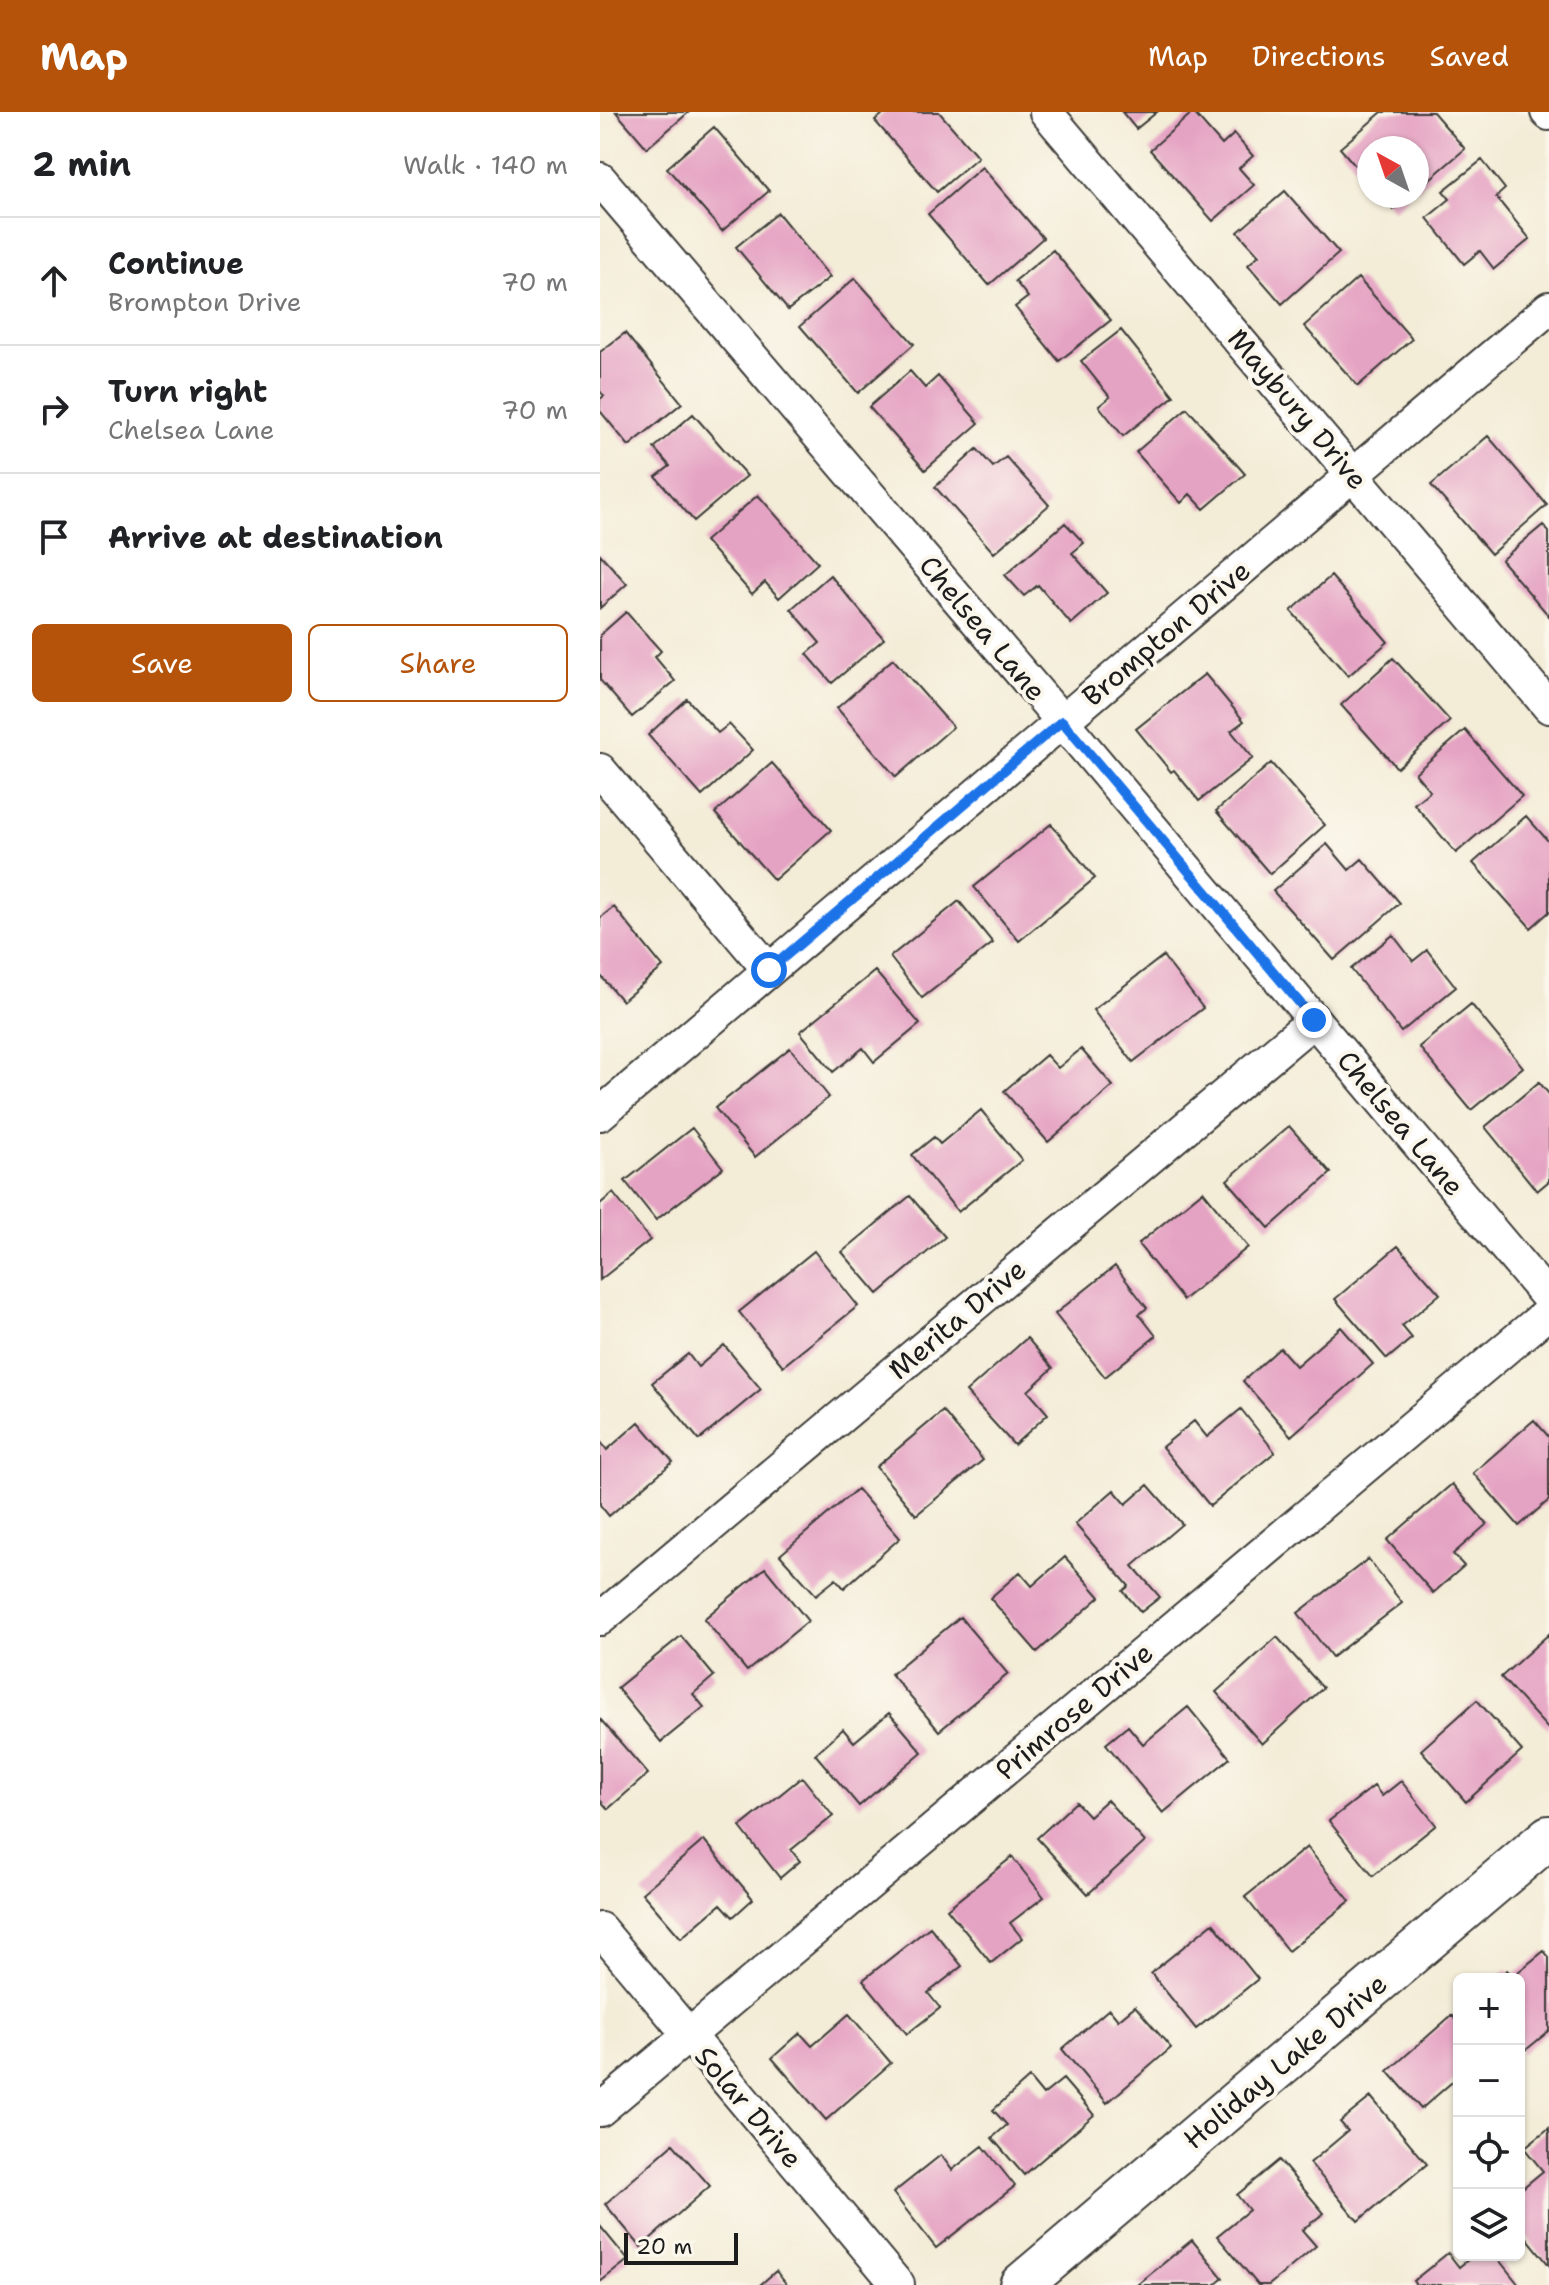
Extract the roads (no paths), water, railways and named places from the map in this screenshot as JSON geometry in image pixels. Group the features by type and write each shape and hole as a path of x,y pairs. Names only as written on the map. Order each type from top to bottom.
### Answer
{"street":[{"name":"Maybury Drive","path":"1046,112 1549,707"},
{"name":"Chelsea Lane","path":"600,179 1549,1299"},
{"name":"Brompton Drive","path":"600,1114 1549,308"},
{"path":"600,770 769,970"},
{"name":"Merita Drive","path":"600,1619 1314,1020"},
{"name":"Primrose Drive","path":"600,2110 1549,1312"},
{"name":"Holiday Lake Drive","path":"1021,2285 1549,1837"},
{"name":"Solar Drive","path":"600,1929 898,2285"}]}
